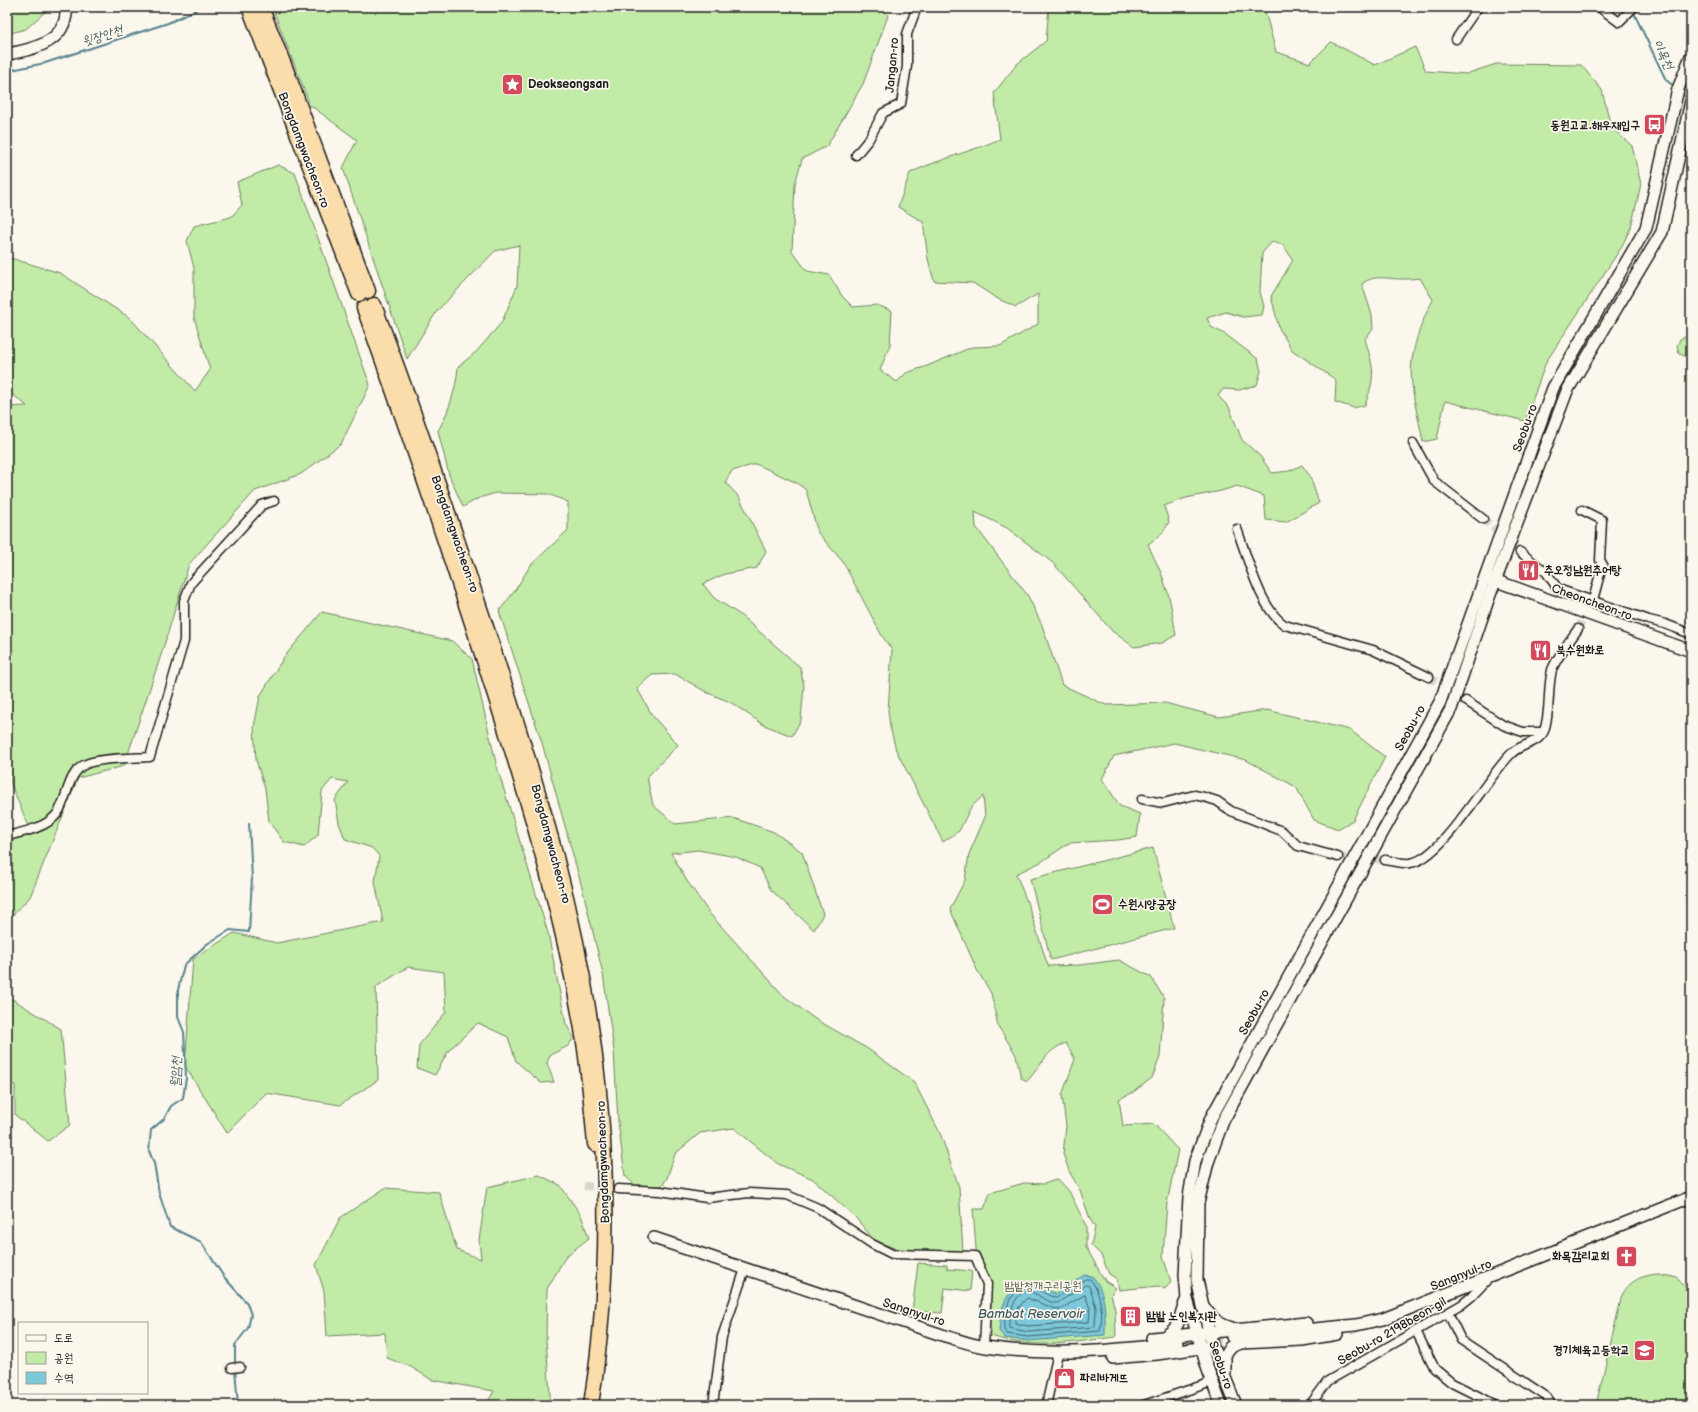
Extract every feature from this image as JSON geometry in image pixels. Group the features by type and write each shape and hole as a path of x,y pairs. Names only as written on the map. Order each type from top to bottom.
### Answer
{"highway":[{"name":"Bongdamgwacheon-ro","path":"249,7 273,71 363,292 288,75 261,7"},
{"name":"Bongdamgwacheon-ro","path":"582,1405 595,1294 597,1202 593,1124 579,1013 565,940 511,747 475,630 369,306 413,410 526,751 556,858 576,944 592,1027 602,1116 605,1162 606,1219 602,1300 591,1405"}],"main road":[{"path":"7,54 24,51 44,43 56,35 64,25 67,7"},
{"name":"Seobu-ro","path":"1222,1405 1212,1382 1202,1332 1187,1299 1185,1275 1188,1197 1195,1161 1211,1118 1440,702 1553,388 1646,228 1678,89 1691,56"},
{"name":"Seobu-ro","path":"1202,1332 1201,1304 1197,1280 1198,1203 1208,1162 1223,1121 1451,709 1495,581 1567,391 1662,232 1691,101"},
{"name":"Cheoncheon-ro","path":"1484,577 1691,651"},
{"name":"Sangnyul-ro","path":"1081,1353 1094,1345 1202,1332 1233,1333 1356,1325 1383,1319 1691,1198"},
{"name":"Sangnyul-ro","path":"654,1238 942,1335 984,1347 1058,1353 1081,1353 1177,1343"},
{"path":"1162,1337 1173,1331 1180,1322 1182,1309 1187,1299"},
{"path":"1201,1304 1212,1318 1233,1333"},
{"path":"1224,1377 1225,1355 1230,1347 1241,1344 1309,1339 1338,1333 1356,1325"},
{"path":"1081,1353 1097,1359 1206,1347"},
{"name":"Seobu-ro","path":"1206,1347 1224,1377 1236,1405"}],"street":[{"name":"Jangan-ro","path":"856,155 869,138 883,113 901,104 907,66 907,34 917,7"},
{"path":"1456,39 1478,7"},
{"path":"1599,7 1619,22 1634,7"},
{"path":"1413,443 1434,481 1483,519"},
{"path":"7,836 43,825 57,814 77,770 85,764 96,760 150,757 184,641 184,601 191,583 262,505 274,501"},
{"path":"1582,510 1602,520 1600,560 1604,567 1601,570 1592,600"},
{"path":"1238,529 1265,602 1277,620 1285,625 1374,650 1429,677"},
{"path":"1520,552 1546,572 1558,589 1691,634"},
{"path":"1385,860 1409,863 1426,856 1459,823 1495,771 1513,751 1536,740 1543,732 1549,707 1552,670 1578,629"},
{"path":"1466,701 1503,725 1524,732 1543,732"},
{"path":"1142,799 1163,803 1194,796 1204,797 1217,801 1231,811 1282,830 1298,846 1338,856"},
{"path":"618,1189 660,1191 707,1198 749,1193 787,1195 818,1208 872,1244 892,1254 975,1256 987,1284 984,1347"},
{"path":"713,1405 722,1338 745,1269"},
{"name":"Seobu-ro 2198beon-gil","path":"1310,1405 1328,1381 1448,1313 1471,1297 1489,1278"},
{"path":"1448,1313 1461,1340 1547,1397 1551,1405"},
{"path":"1416,1331 1435,1369 1452,1383 1496,1405"},
{"path":"1046,1405 1058,1353"},
{"path":"1148,1404 1212,1382"}],"green space":[{"path":"7,7 48,7 48,9 26,29 7,34"},
{"path":"272,7 883,7 888,16 863,84 827,146 802,159 795,184 792,251 807,271 829,275 842,296 853,307 877,305 892,311 890,345 880,370 897,382 906,373 972,347 1000,346 1038,324 1038,294 1016,307 996,298 973,283 934,281 928,259 923,222 898,207 910,173 1000,139 994,93 1017,64 1046,41 1049,7 1264,7 1276,52 1310,63 1331,42 1375,65 1415,47 1426,71 1466,74 1496,64 1581,65 1602,90 1611,127 1632,146 1641,184 1631,227 1621,248 1546,362 1525,421 1445,401 1437,439 1423,442 1414,401 1411,370 1413,352 1417,337 1433,300 1420,278 1376,278 1362,284 1372,315 1373,329 1365,339 1372,365 1371,386 1365,405 1354,408 1335,402 1336,380 1292,350 1279,328 1271,296 1293,260 1283,245 1272,242 1262,253 1260,292 1264,306 1262,315 1243,317 1226,312 1207,318 1211,327 1225,334 1258,359 1261,371 1257,385 1239,390 1223,389 1218,396 1229,407 1242,440 1260,456 1272,473 1289,471 1302,465 1310,476 1319,503 1286,522 1266,520 1264,496 1237,486 1221,491 1186,498 1164,506 1169,522 1162,534 1148,544 1167,590 1176,635 1162,643 1134,647 1112,631 1053,563 1007,528 975,512 976,527 1028,596 1042,625 1062,685 1106,705 1165,703 1219,717 1267,710 1350,730 1385,757 1353,820 1338,829 1314,820 1296,787 1246,760 1174,743 1114,756 1102,779 1120,806 1140,814 1137,837 1118,840 1069,843 1041,862 1016,874 1029,907 1048,966 1080,965 1119,960 1151,977 1164,998 1160,1057 1152,1078 1132,1093 1119,1099 1123,1126 1154,1124 1178,1150 1167,1203 1163,1256 1171,1282 1165,1289 1158,1286 1119,1290 1117,1279 1109,1274 1101,1255 1091,1245 1095,1227 1090,1219 1080,1190 1070,1173 1063,1154 1066,1126 1062,1095 1075,1059 1066,1043 1053,1050 1027,1081 1021,1078 1016,1055 998,1026 991,993 977,970 950,909 965,880 969,854 985,817 983,796 971,807 959,831 943,842 896,750 890,727 888,711 892,650 882,636 843,562 818,533 806,490 797,483 756,464 732,471 725,482 739,497 766,551 757,568 725,574 703,584 714,598 739,614 800,667 804,686 801,720 792,736 764,725 730,702 708,693 675,674 652,675 637,688 652,715 678,745 647,777 653,805 675,824 733,818 774,832 802,852 823,914 814,930 771,890 760,868 736,857 698,850 671,853 687,881 710,914 784,996 815,1019 868,1049 914,1082 940,1133 959,1187 963,1252 906,1253 874,1240 855,1217 813,1179 778,1164 734,1128 700,1133 675,1154 667,1178 662,1186 635,1185 625,1176 618,1122 614,1051 603,974 583,891 542,743 499,611 514,592 530,566 568,530 568,502 548,494 496,493 479,498 463,507 449,475 438,431 456,384 458,367 477,351 502,322 517,286 519,245 495,251 437,311 407,359 343,168 357,140 310,105"},
{"path":"278,165 295,173 370,385 341,444 301,474 255,491 189,564 162,652 124,766 78,778 30,897 7,921 7,836 29,827 12,787 7,767 7,407 27,406 7,390 7,257 60,273 130,318 195,391 210,370 194,317 194,268 187,241 194,226 231,217 242,205 237,182"},
{"path":"1687,336 1691,337 1691,356 1684,356 1679,353 1677,346 1680,339"},
{"path":"322,612 452,641 472,659 497,767 548,933 566,1024 574,1038 568,1046 550,1055 547,1063 554,1082 541,1083 516,1061 508,1037 478,1023 449,1050 435,1075 417,1068 419,1045 446,1012 444,972 408,967 376,987 378,1080 340,1105 266,1093 227,1133 185,1066 193,959 234,933 277,943 383,922 375,882 379,856 372,848 345,839 339,823 335,800 348,782 332,779 322,791 318,835 304,847 284,842 269,822 265,789 256,760 254,727 260,696 284,657"},
{"name":"수원시양궁장","path":"1153,848 1174,928 1051,960 1030,879"},
{"path":"7,996 61,1029 70,1125 48,1141 15,1115 15,1085 7,1084"},
{"path":"539,1175 560,1185 581,1215 589,1238 566,1256 547,1289 546,1340 550,1394 549,1405 486,1405 494,1391 432,1380 411,1367 387,1358 385,1333 327,1336 324,1291 316,1265 340,1218 385,1188 439,1192 457,1250 481,1259 479,1240 487,1187"},
{"name":"밤밭청개구리공원","path":"1058,1179 1069,1191 1086,1226 1086,1247 1105,1281 1116,1288 1111,1294 1115,1310 1116,1337 1065,1343 1033,1344 1000,1339 982,1333 985,1296 976,1249 973,1209 984,1209 990,1193 1024,1183 1044,1184"},
{"path":"918,1263 947,1265 947,1269 972,1271 970,1291 945,1288 942,1313 912,1311"},
{"name":"경기체육고등학교","path":"1659,1274 1676,1278 1691,1290 1691,1387 1687,1405 1596,1405 1622,1295 1633,1282 1638,1279"}],"water":[{"name":"Bambat Reservoir","path":"1084,1275 1092,1276 1097,1282 1103,1296 1105,1335 1028,1341 1005,1338 999,1331 1003,1307 1009,1294 1014,1289 1030,1282 1056,1294"}],"waterway":[{"name":"윗장안천","path":"7,71 45,63 168,23 196,10 198,7"},
{"name":"이목천","path":"1633,11 1666,80 1675,87"},
{"name":"이목천","path":"1681,93 1689,99"},
{"name":"월암천","path":"235,1364 235,1345 248,1328 251,1315 247,1303 224,1277 201,1242 170,1227 159,1193 154,1163 149,1151 151,1130 164,1119 171,1106 183,1098 186,1078 184,1032 178,1017 178,990 184,965 207,944 230,930 249,932 252,878 249,823"},
{"name":"월암천","path":"235,1369 238,1405"}],"tunnel":[{"path":"1483,519 1520,552"},
{"path":"1578,629 1593,600"},
{"path":"1429,677 1466,701"},
{"path":"1338,857 1385,860"},
{"path":"584,1186 618,1189"},
{"path":"1177,1343 1232,1337"}],"place":[{"name":"Deokseongsan","path":"512,84"},
{"name":"동원고교.해우재입구","path":"1655,125"},
{"name":"추오정남원추어탕","path":"1529,570"},
{"name":"북수원화로","path":"1540,650"},
{"name":"수원시양궁장","path":"1102,904"},
{"name":"화목감리교회","path":"1626,1256"},
{"name":"밤밭 노인복지관","path":"1131,1316"},
{"name":"경기체육고등학교","path":"1645,1350"},
{"name":"파리바게뜨","path":"1065,1378"}]}
